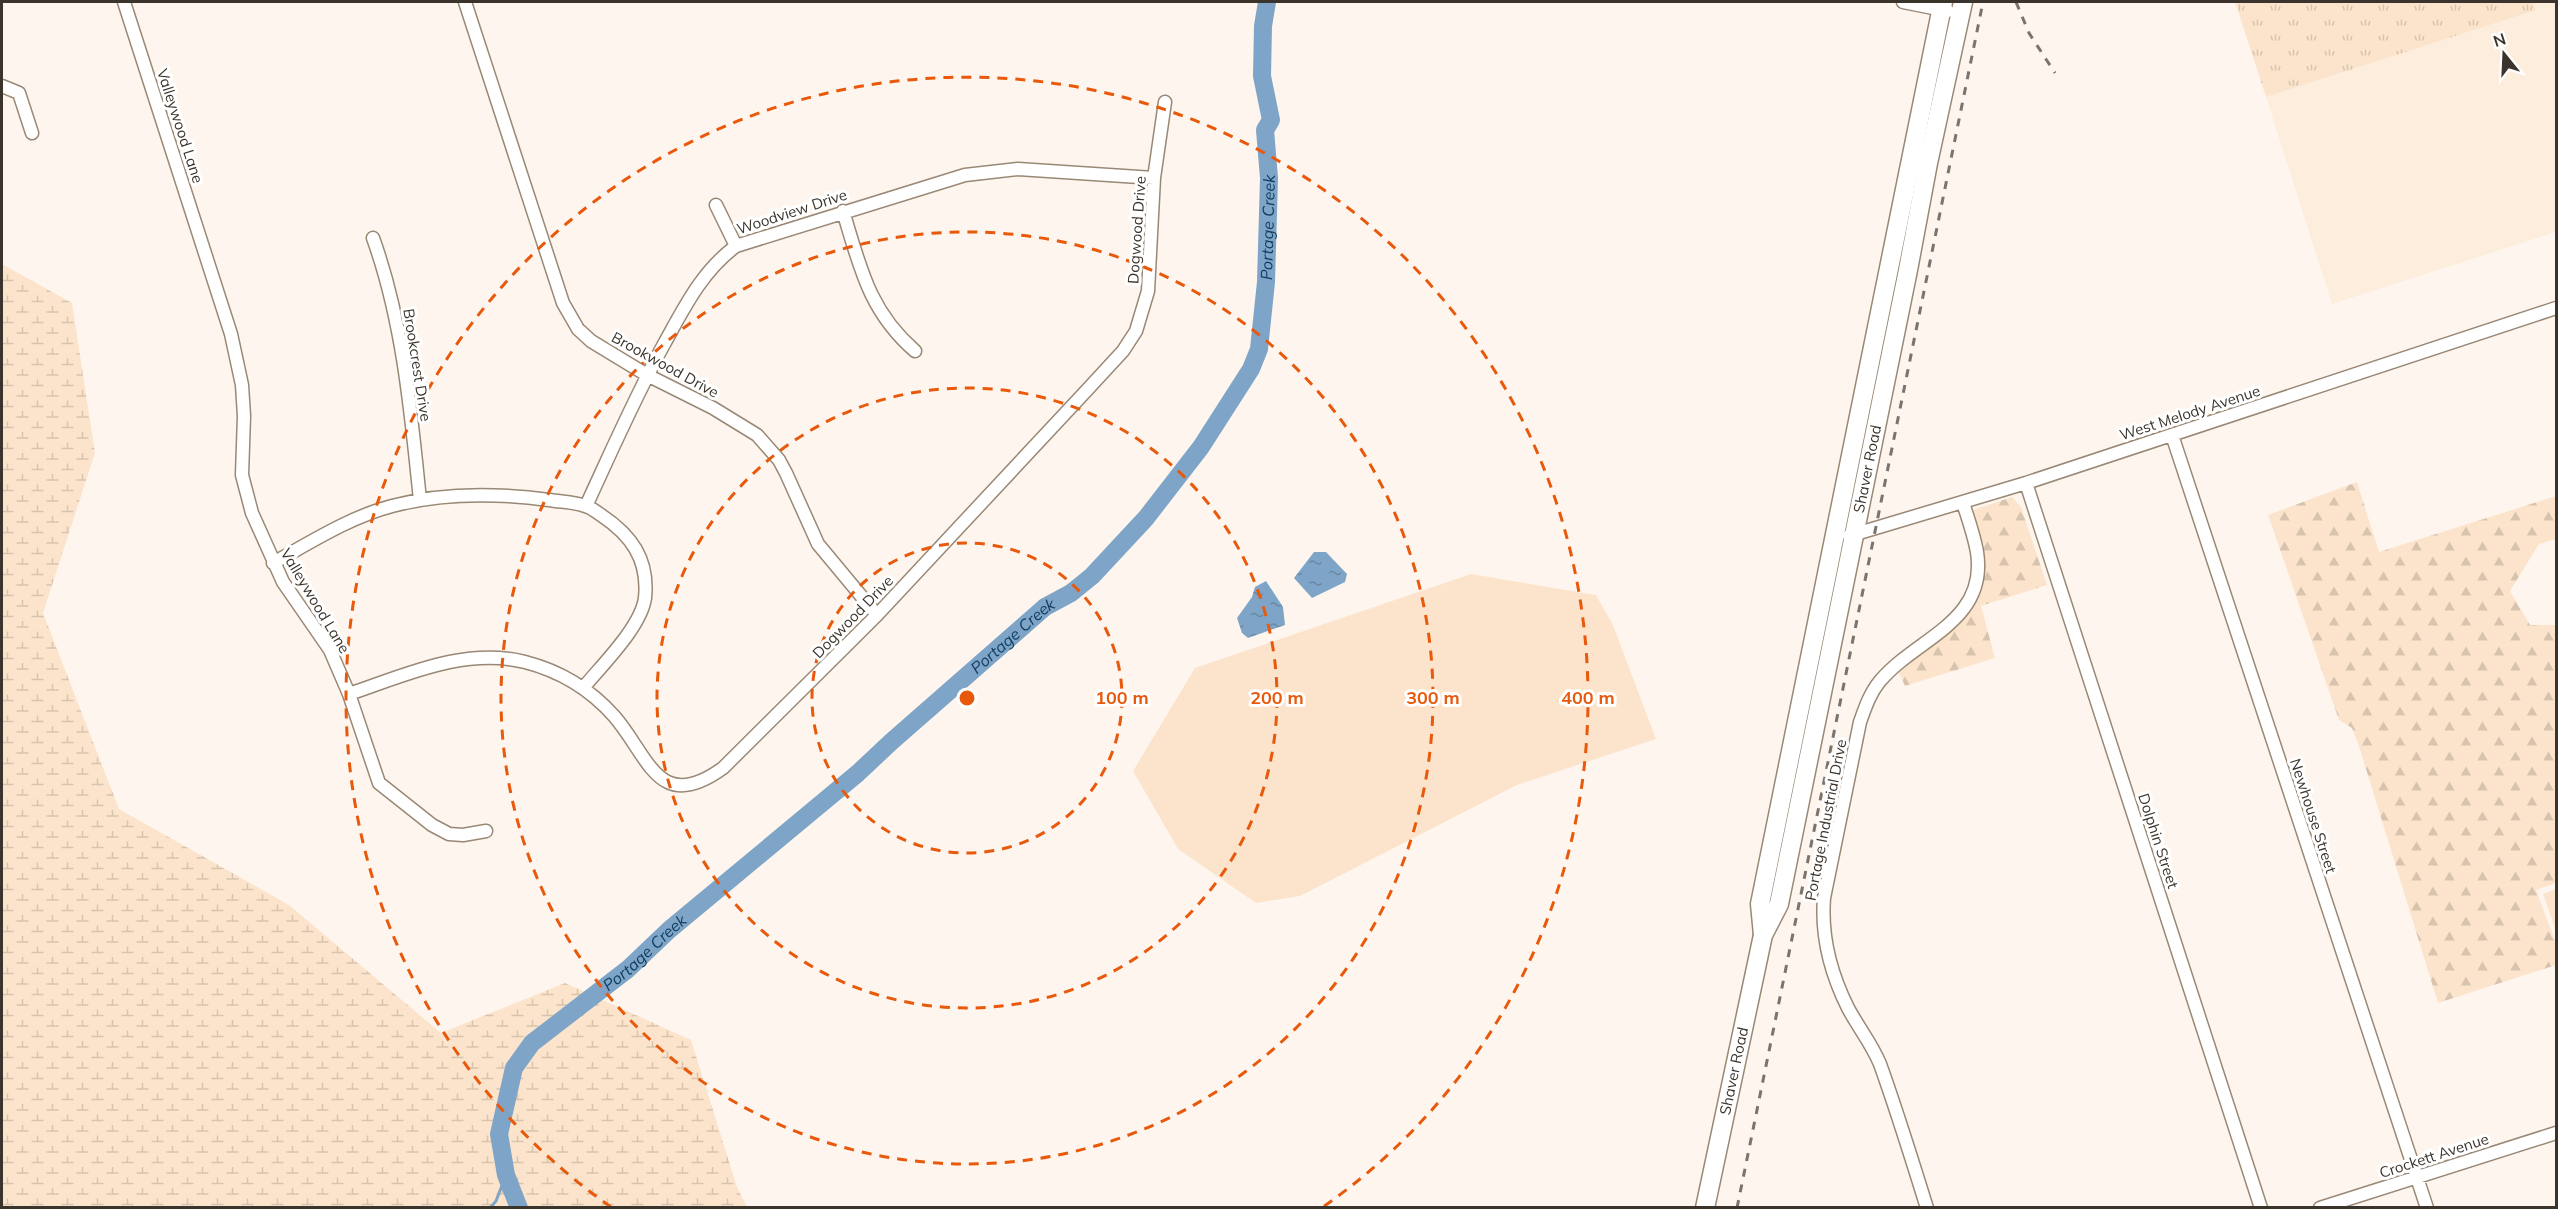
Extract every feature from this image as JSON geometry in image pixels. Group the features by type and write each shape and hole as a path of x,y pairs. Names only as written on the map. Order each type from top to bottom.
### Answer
{"main road":[{"name":"Shaver Road","path":"1706,1208 1762,935 1760,904 1942,5"},
{"name":"Shaver Road","path":"1762,935 1779,904 1928,163 1962,8"}],"street":[{"name":"Valleywood Lane","path":"124,2 231,334 242,385 244,416 242,474 252,513 273,563 283,582 330,650 349,694 376,777 386,791 432,825 449,834 463,835 486,831"},
{"name":"Brookwood Drive","path":"465,2 563,303 578,329 591,340 647,375 713,408 757,435 786,473 818,544 877,615"},
{"path":"1903,2 1962,8"},
{"path":"2,86 19,93 32,133"},
{"name":"Dogwood Drive","path":"349,694 450,661 489,656 543,668 584,687 614,717 656,776 680,786 708,779 733,759 877,615 1123,351 1136,331 1148,291 1154,178 1165,102"},
{"name":"Woodview Drive","path":"586,506 647,375 698,284 719,258 736,246 942,181 988,172 1017,169 1154,178"},
{"path":"716,205 736,246"},
{"path":"843,212 873,300 895,334 915,351"},
{"name":"Brookcrest Drive","path":"373,238 383,266 399,339 420,500"},
{"name":"West Melody Avenue","path":"1832,541 2026,483 2556,308"},
{"name":"Newhouse Street","path":"2172,435 2427,1208"},
{"name":"Dolphin Street","path":"2026,483 2261,1208"},
{"path":"273,563 353,521 390,506 420,500 474,494 504,495 586,506 622,529 634,544 644,579 645,599 629,631 584,687"},
{"name":"Portage Industrial Drive","path":"1928,1208 1879,1062 1848,1008 1839,986 1822,922 1824,898 1860,722 1871,694 1880,680 1957,618 1966,607 1972,592 1978,564 1977,550 1963,503"},
{"name":"Crockett Avenue","path":"2320,1208 2556,1133"}],"shaded area":[{"path":"2533,2 2556,2 2556,232 2332,304 2266,97 2536,10"}],"green space":[{"path":"2235,2 2533,2 2536,10 2266,97"},
{"path":"2,264 72,303 95,453 43,613 119,809 289,905 441,1033 565,983 691,1040 737,1187 747,1207 2,1207"},
{"path":"2357,482 2379,552 2556,496 2556,539 2539,544 2510,591 2530,625 2556,625 2556,883 2536,890 2556,943 2556,965 2438,1003 2359,746 2352,728 2339,720 2268,515"},
{"path":"2012,497 2021,507 2047,585 1981,606 1995,658 1905,686 1898,671 1948,633 1965,615 1970,606 1975,544 1973,510"},
{"path":"1471,574 1596,595 1613,625 1656,739 1517,785 1300,896 1256,903 1178,849 1133,771 1195,668"},
{"path":"2556,889 2556,931 2543,894"}],"water":[{"path":"1314,552 1326,552 1347,574 1345,582 1312,598 1294,578"},
{"path":"1266,581 1283,607 1285,625 1248,638 1242,633 1237,618 1252,597 1255,587"}],"waterway":[{"name":"Portage Creek","path":"519,1208 506,1175 499,1134 514,1068 532,1043 628,969 669,930 858,773 1045,607 1071,593 1092,576 1146,518 1201,447 1251,369 1259,349 1266,282 1269,178 1265,130 1271,120 1262,76 1263,26 1267,2"},
{"path":"490,1208 496,1201 506,1175"}],"railway":[{"path":"1737,1208 1983,2"},
{"path":"2016,2 2029,33 2055,73"}]}
